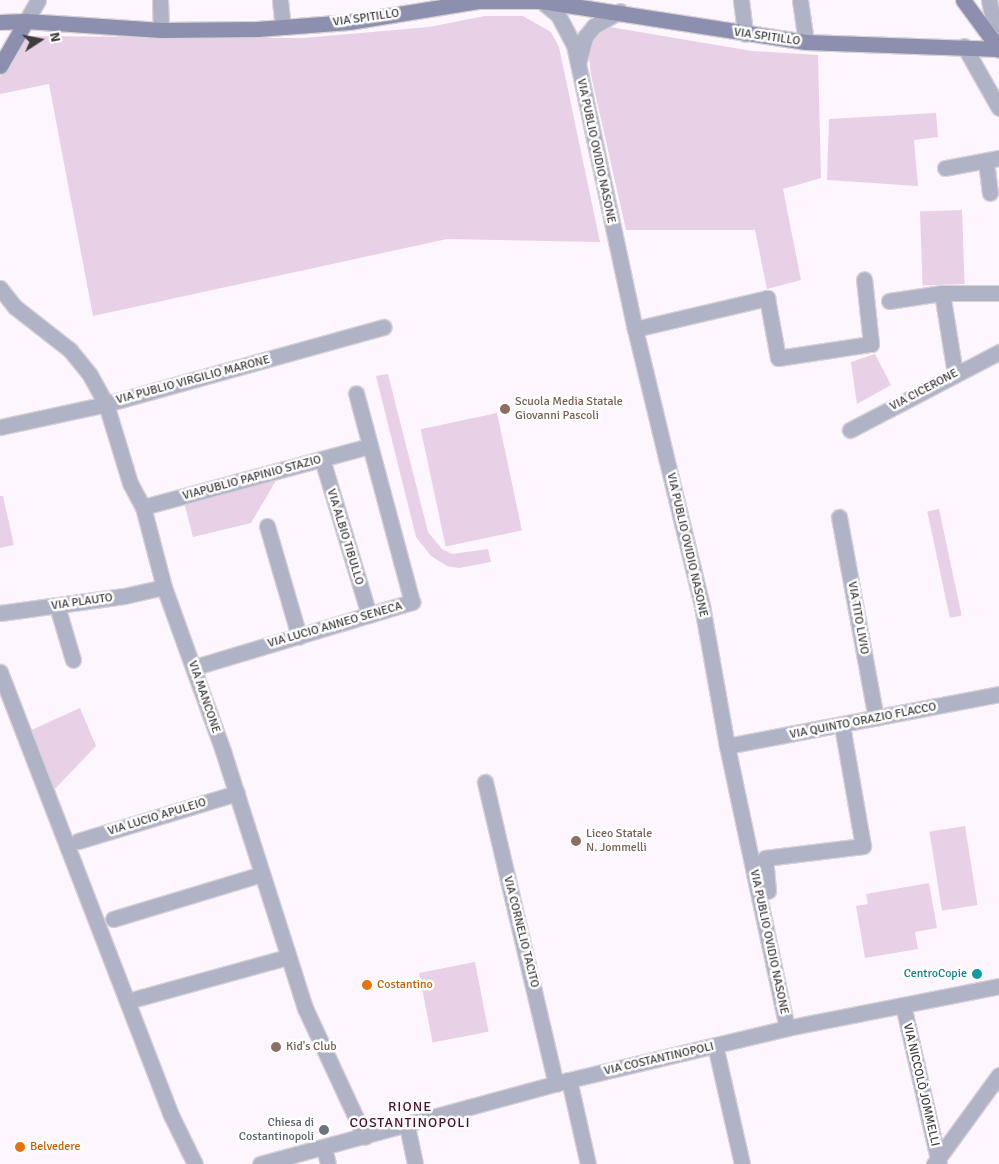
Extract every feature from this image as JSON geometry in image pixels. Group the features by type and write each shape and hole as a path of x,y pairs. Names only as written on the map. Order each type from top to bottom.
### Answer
{"street":[{"path":"0,66 38,0"},
{"path":"160,0 161,30"},
{"path":"280,0 283,27"},
{"path":"741,0 745,34"},
{"path":"800,0 806,42"},
{"path":"963,0 999,50"},
{"path":"989,0 999,50"},
{"name":"VIA SPITILLO","path":"0,22 26,20 161,30 283,27 348,22 413,6 478,1 540,1 567,2 745,34 806,42 964,46 999,50"},
{"name":"VIA PUBLIO OVIDIO NASONE","path":"540,1 558,15 567,27 578,64 635,329 702,606 727,746 788,1028"},
{"name":"VIA PUBLIO OVIDIO NASONE","path":"578,64 585,37 594,26 620,11"},
{"path":"964,46 999,108"},
{"path":"945,168 993,159 995,191"},
{"path":"635,329 767,298 778,358 871,344 864,279"},
{"name":"VIA MANCONE","path":"0,288 15,307 70,350 90,375 106,404 130,483 143,507 164,587 195,667 305,1008 365,1137"},
{"path":"942,293 955,373"},
{"path":"889,301 942,293 999,293"},
{"name":"VIA PUBLIO VIRGILIO MARONE","path":"0,427 106,404 384,327"},
{"name":"VIA CICERONE","path":"850,430 955,373 999,352"},
{"name":"VIA LUCIO ANNEO SENECA","path":"195,667 412,602 356,393"},
{"name":"VIAPUBLIO PAPINIO STAZIO","path":"143,507 362,448"},
{"name":"VIA ALBIO TIBULLO","path":"322,459 369,615"},
{"name":"VIA TITO LIVIO","path":"839,517 876,718"},
{"path":"267,526 299,636"},
{"name":"VIA PLAUTO","path":"0,613 57,606 164,587"},
{"path":"57,606 73,660"},
{"path":"0,672 170,1113 195,1164"},
{"name":"VIA QUINTO ORAZIO FLACCO","path":"727,746 842,726 999,694"},
{"path":"768,891 765,858 863,846 842,726"},
{"name":"VIA CORNELIO TACITO","path":"485,782 562,1082 588,1164"},
{"name":"VIA LUCIO APULEIO","path":"78,841 237,793"},
{"path":"113,919 262,874"},
{"path":"135,999 288,957"},
{"name":"VIA COSTANTINOPOLI","path":"264,1164 562,1082 714,1045 788,1028 999,986"},
{"name":"VIA NICCOLÒ JOMMELLI","path":"903,1005 937,1162"},
{"path":"714,1045 742,1164"},
{"path":"937,1162 999,1075"},
{"path":"407,1126 415,1164"},
{"path":"324,1147 328,1164"}],"shaded area":[{"path":"485,16 523,16 551,32 559,47 600,242 447,239 93,316 49,84 0,94 0,77 21,36 304,38 429,27"},
{"path":"610,27 752,51 818,55 821,178 783,189 801,280 767,289 755,230 626,230 591,75 588,48 603,30"},
{"path":"936,113 938,137 914,140 918,186 827,180 829,119"},
{"path":"962,210 965,284 923,285 920,211"},
{"path":"875,354 891,385 857,404 851,362"},
{"path":"388,374 428,532 442,549 452,554 488,549 491,562 459,568 447,566 431,556 416,537 376,376"},
{"path":"497,413 522,530 446,547 421,429"},
{"path":"278,477 251,523 193,537 184,502"},
{"path":"0,496 3,496 14,545 0,548"},
{"path":"939,509 962,616 950,618 927,511"},
{"path":"80,708 96,746 53,791 27,732"},
{"path":"965,826 978,905 942,911 929,832"},
{"path":"929,883 937,928 915,932 918,949 865,958 856,906 868,904 866,894"},
{"path":"475,962 489,1032 433,1043 419,973"}],"place":[{"name":"Scuola Media Statale Giovanni Pascoli","path":"505,409"},
{"name":"Liceo Statale N. Jommelli","path":"576,841"},
{"name":"CentroCopie","path":"977,974"},
{"name":"Costantino","path":"367,985"},
{"name":"Kid's Club","path":"276,1047"},
{"name":"Chiesa di Costantinopoli","path":"324,1130"},
{"name":"Belvedere","path":"20,1147"}],"district":[{"name":"RIONE COSTANTINOPOLI","path":"410,1116"}]}
